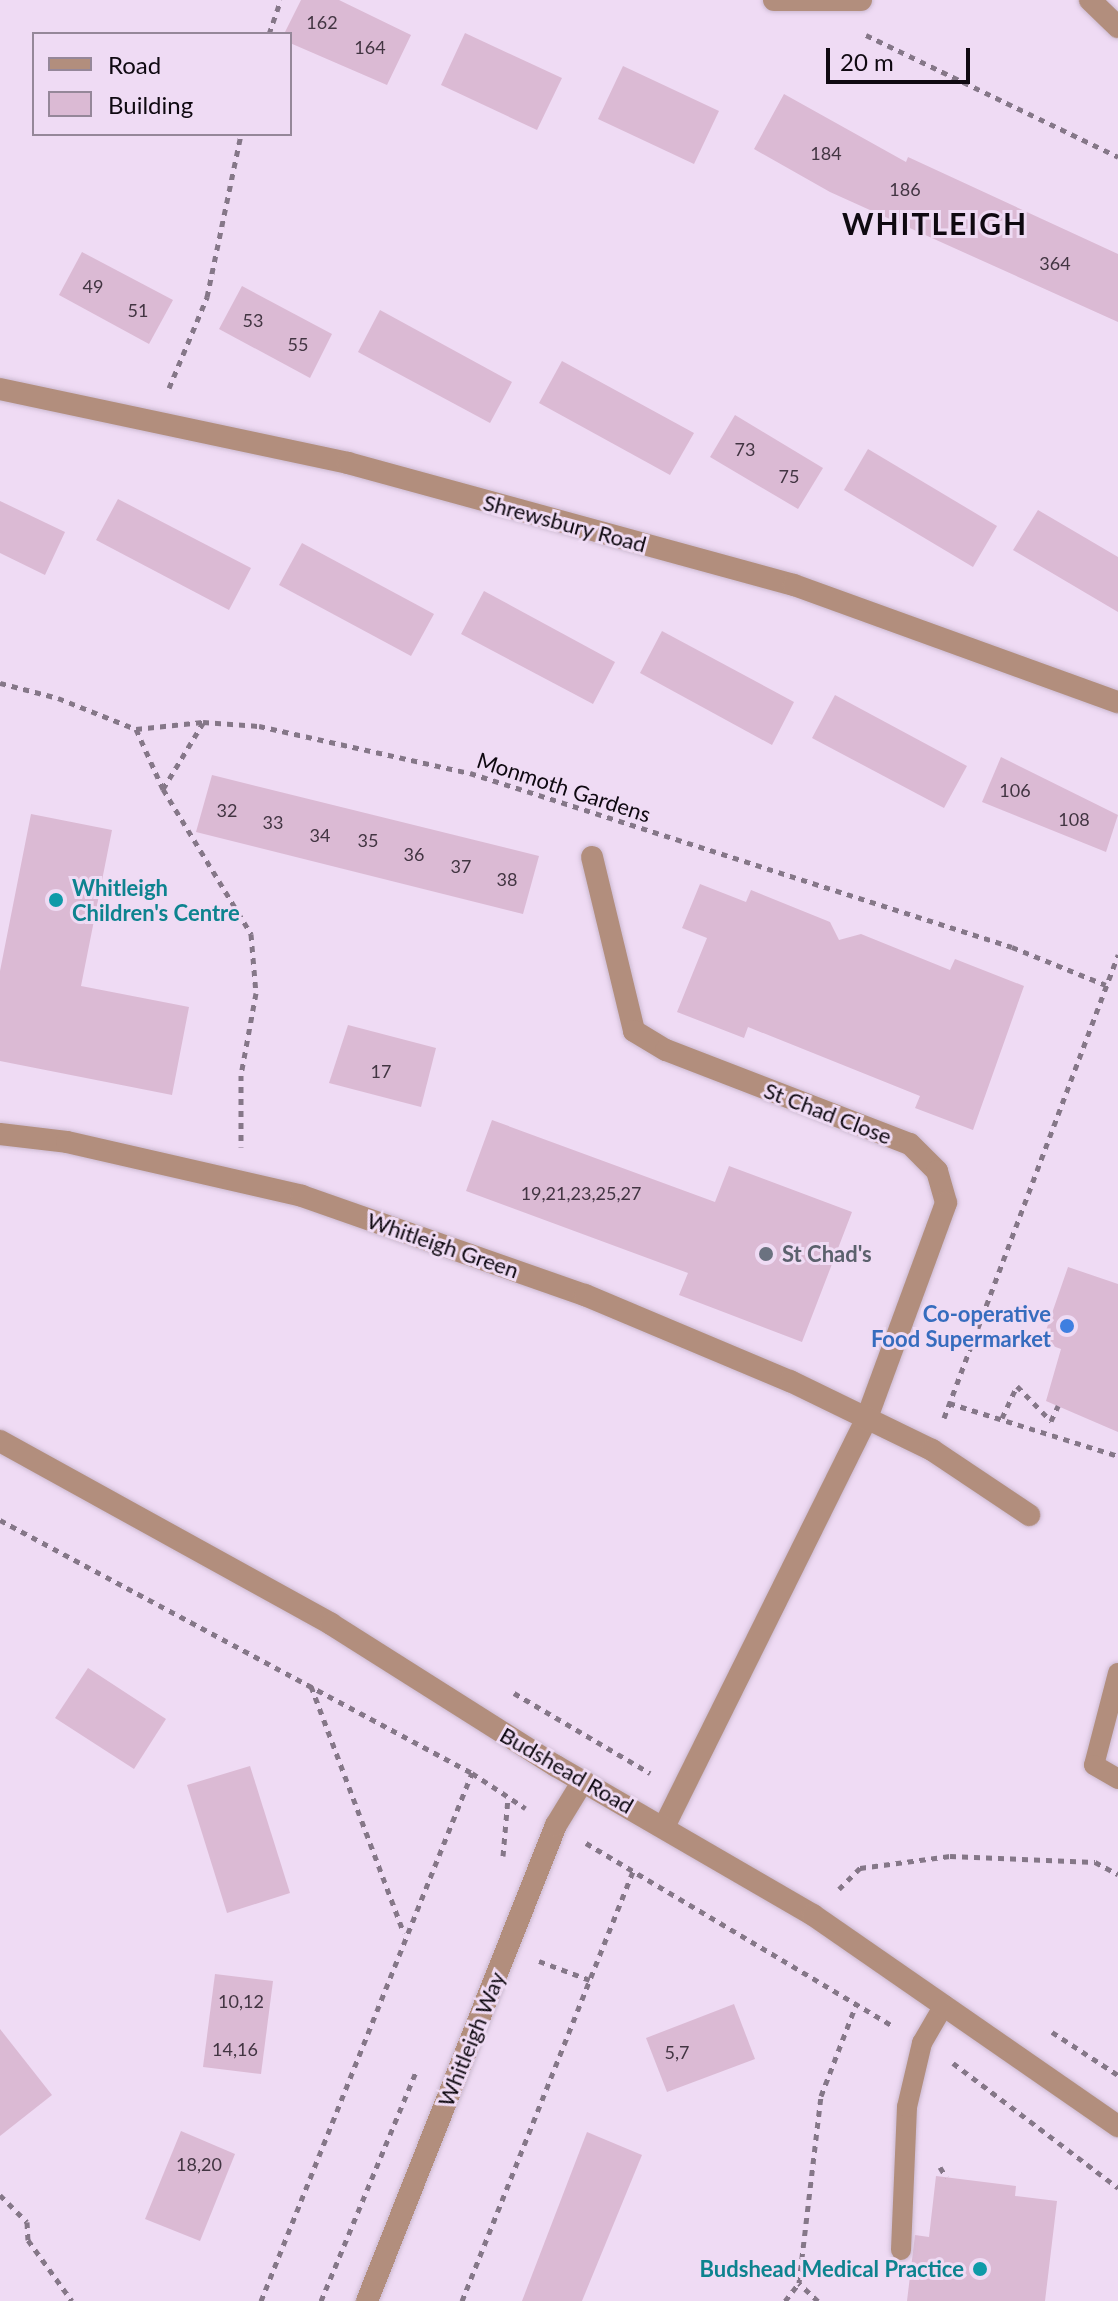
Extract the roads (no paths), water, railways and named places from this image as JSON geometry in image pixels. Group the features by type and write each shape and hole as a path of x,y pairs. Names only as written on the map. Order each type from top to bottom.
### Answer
{"street":[{"path":"774,0 861,0"},
{"path":"1090,0 1118,27"},
{"name":"Shrewsbury Road","path":"0,389 348,463 794,585 1118,702"},
{"name":"St Chad Close","path":"592,857 634,1031 666,1050 910,1144 937,1171 946,1203 866,1420"},
{"name":"Whitleigh Green","path":"0,1134 67,1142 302,1196 585,1295 932,1450 1029,1515"},
{"path":"665,1825 866,1420"},
{"name":"Budshead Road","path":"0,1441 331,1624 583,1781 665,1825 813,1915 1118,2126"},
{"name":"Whitleigh Way","path":"367,2301 556,1825 583,1781"}],"lane":[{"path":"1118,1673 1094,1765 1118,1779"},
{"path":"901,2250 907,2107 922,2043 944,2005"}],"place":[{"name":"Whitleigh Children's Centre","path":"56,900"},
{"name":"St Chad's","path":"766,1254"},
{"name":"Co-operative Food Supermarket","path":"1067,1326"},
{"name":"Budshead Medical Practice","path":"980,2269"}],"district":[{"name":"WHITLEIGH","path":"935,223"}]}
